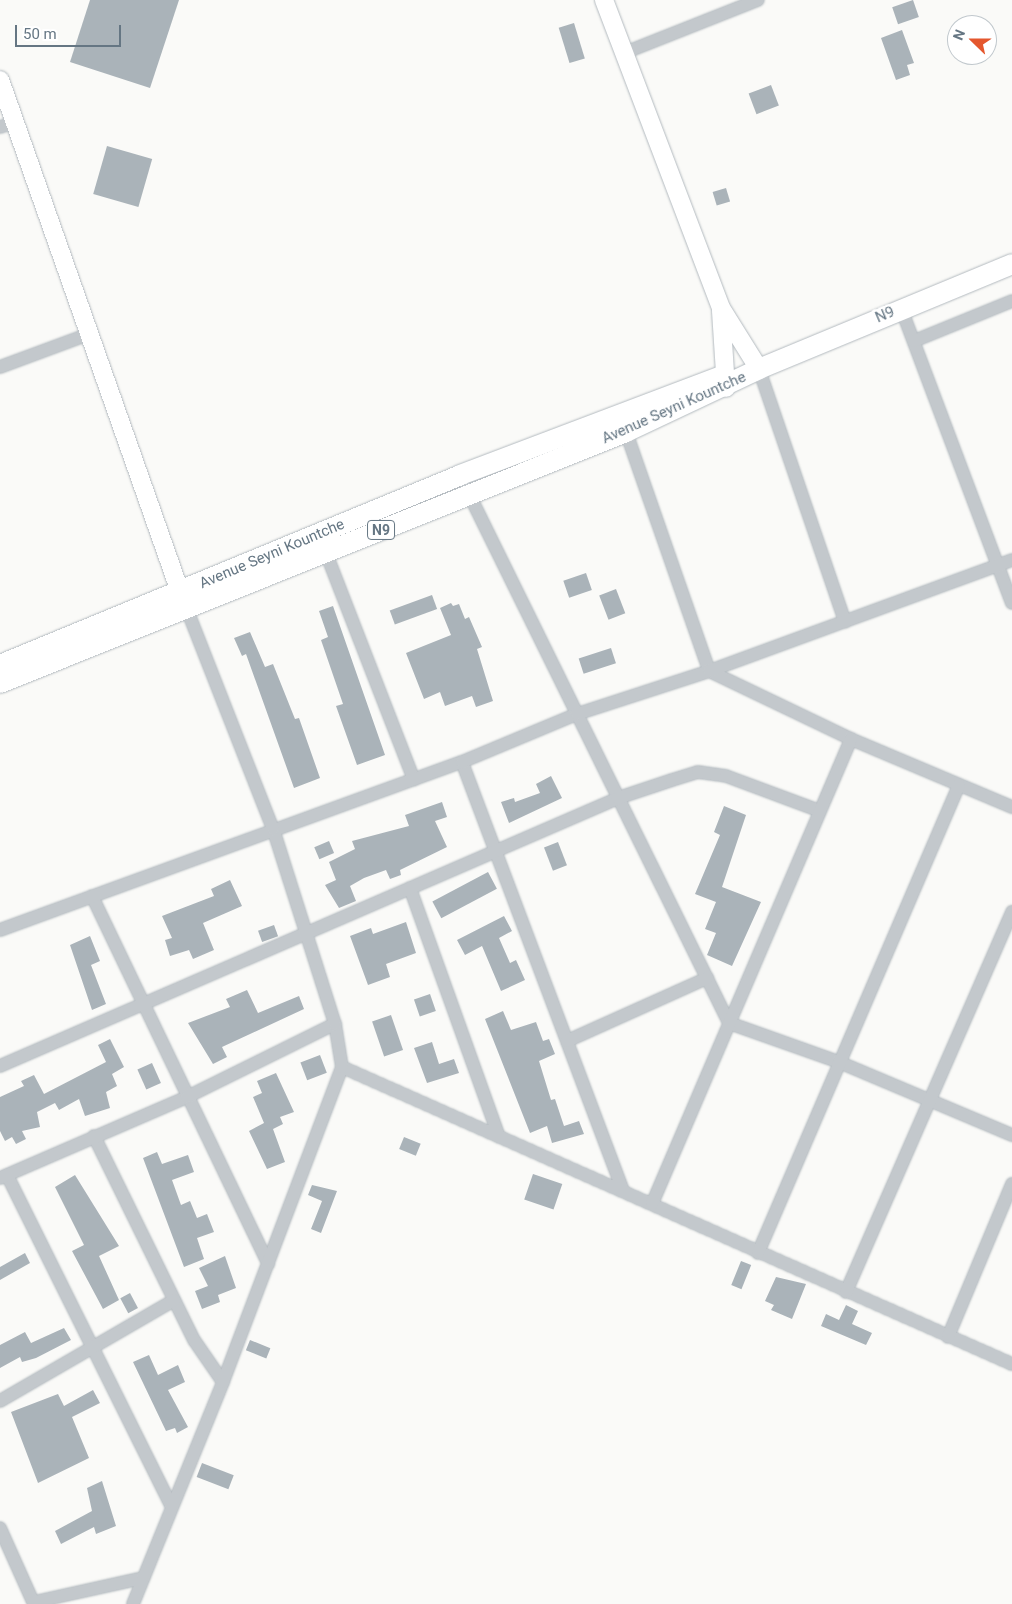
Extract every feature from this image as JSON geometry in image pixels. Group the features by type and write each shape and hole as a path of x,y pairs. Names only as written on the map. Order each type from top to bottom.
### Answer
{"highway":[{"name":"N9","path":"759,369 902,308 1012,264"},
{"name":"Avenue Seyni Kountche","path":"0,684 460,475 759,369"},
{"name":"Avenue Seyni Kountche","path":"0,665 326,553 626,432 726,382"}],"main road":[{"path":"604,0 721,308 759,369"},
{"path":"0,80 8,125 92,333 183,601"},
{"path":"721,308 726,382"}],"street":[{"path":"624,53 758,0"},
{"path":"914,341 1012,302"},
{"path":"902,308 1012,603"},
{"path":"0,367 92,333"},
{"path":"759,369 845,622"},
{"path":"626,432 709,671 851,739 1012,807"},
{"path":"460,475 729,1023 839,1062 1012,1135"},
{"path":"326,553 414,780"},
{"path":"0,930 273,829 414,780 578,714 709,671 1012,560"},
{"path":"133,1604 171,1506 223,1382 342,1068 335,1024 273,829 183,601"},
{"path":"652,1204 851,739"},
{"path":"462,762 623,1190"},
{"path":"0,1066 618,798 698,772 726,776 820,811"},
{"path":"758,1253 959,785"},
{"path":"410,888 498,1137"},
{"path":"92,896 268,1264"},
{"path":"846,1292 1012,912"},
{"path":"567,1040 707,978"},
{"path":"171,1506 93,1347 3,1176 187,1097 335,1024"},
{"path":"342,1068 623,1190 758,1253 1012,1364"},
{"path":"94,1136 194,1340 223,1382"},
{"path":"948,1337 1012,1184"},
{"path":"0,1401 174,1300"},
{"path":"0,1528 34,1603 142,1578"}],"building":[{"path":"90,0 179,0 150,88 70,62"},
{"path":"913,0 919,17 898,24 892,7"},
{"path":"574,23 585,58 570,63 559,28"},
{"path":"902,30 914,63 907,65 910,75 896,80 881,38"},
{"path":"771,85 779,106 756,114 749,94"},
{"path":"107,146 152,159 138,207 93,194"},
{"path":"726,188 730,201 717,205 713,192"},
{"path":"586,573 592,590 569,598 563,581"},
{"path":"616,589 625,613 609,620 599,595"},
{"path":"432,595 437,609 395,624 390,610"},
{"path":"451,603 453,606 459,604 465,619 469,617 482,647 477,649 493,701 476,707 472,696 445,706 440,692 424,699 406,653 451,635 440,608"},
{"path":"333,606 385,755 357,765 336,706 343,704 321,640 328,637 319,611"},
{"path":"250,632 265,667 273,664 295,719 299,718 320,778 294,788 246,654 242,656 234,638"},
{"path":"611,648 616,663 584,674 579,659"},
{"path":"551,776 562,798 509,823 501,802 514,798 515,802 540,793 536,784"},
{"path":"442,802 447,817 435,821 447,847 400,870 401,875 390,879 386,870 364,878 350,886 356,901 339,908 325,885 336,880 329,862 355,849 352,841 409,826 405,815"},
{"path":"724,806 746,815 722,887 761,902 732,966 707,955 716,933 705,929 716,902 695,894 720,835 714,832"},
{"path":"329,841 334,853 319,859 314,847"},
{"path":"558,842 567,865 553,871 544,847"},
{"path":"488,872 497,889 441,918 432,902"},
{"path":"230,880 242,906 203,923 214,950 193,959 189,950 170,956 165,940 172,938 162,916 214,896 211,889"},
{"path":"504,916 512,931 499,938 510,963 516,960 525,980 501,991 482,946 465,955 457,940"},
{"path":"406,922 416,953 386,964 390,977 368,985 350,936 371,928 373,934"},
{"path":"274,925 278,936 262,942 258,931"},
{"path":"90,936 100,961 91,965 106,1004 92,1010 70,945"},
{"path":"247,990 258,1013 299,996 304,1009 222,1047 227,1057 213,1064 188,1023 230,1007 226,999"},
{"path":"430,994 436,1011 420,1017 414,1000"},
{"path":"503,1011 511,1030 536,1022 543,1041 549,1039 555,1054 539,1061 551,1100 555,1099 564,1126 579,1121 584,1134 552,1143 547,1126 530,1133 485,1019"},
{"path":"391,1015 403,1050 384,1056 372,1022"},
{"path":"110,1039 124,1067 112,1074 117,1086 106,1092 110,1108 85,1116 79,1099 59,1110 55,1103 37,1112 40,1127 22,1131 26,1139 16,1144 12,1137 5,1141 0,1131 0,1097 24,1086 21,1081 34,1075 44,1094 106,1062 98,1045"},
{"path":"432,1042 439,1064 454,1059 459,1073 427,1083 414,1048"},
{"path":"320,1055 327,1073 307,1080 300,1063"},
{"path":"152,1063 161,1083 146,1090 137,1070"},
{"path":"276,1073 294,1112 280,1117 283,1124 273,1129 285,1162 267,1169 249,1131 264,1123 253,1097 262,1093 257,1081"},
{"path":"404,1137 421,1144 416,1156 399,1149"},
{"path":"157,1152 162,1164 188,1155 194,1172 172,1180 181,1205 190,1201 197,1218 207,1214 214,1232 197,1238 204,1259 184,1267 143,1158"},
{"path":"533,1174 562,1184 554,1210 524,1200"},
{"path":"75,1175 119,1246 99,1256 119,1300 103,1309 72,1251 84,1245 55,1187"},
{"path":"312,1185 337,1191 321,1233 311,1229 322,1201 308,1195"},
{"path":"25,1253 30,1263 0,1280 0,1267"},
{"path":"225,1256 236,1288 218,1295 220,1302 202,1309 195,1291 208,1286 199,1268"},
{"path":"741,1261 751,1265 741,1289 731,1285"},
{"path":"776,1277 806,1284 792,1319 771,1310 774,1305 765,1301"},
{"path":"130,1293 138,1308 128,1313 120,1298"},
{"path":"846,1305 858,1311 852,1324 872,1333 866,1345 821,1326 826,1314 839,1320"},
{"path":"64,1328 71,1340 36,1358 22,1362 20,1357 0,1368 0,1345 25,1332 31,1343"},
{"path":"250,1340 270,1348 266,1358 246,1350"},
{"path":"149,1355 158,1375 178,1365 185,1382 168,1390 188,1427 177,1433 175,1428 166,1431 133,1362"},
{"path":"93,1390 100,1403 72,1417 89,1458 38,1483 11,1412 58,1394 64,1406"},
{"path":"202,1463 234,1475 228,1489 197,1477"},
{"path":"102,1481 116,1526 96,1534 94,1527 61,1544 55,1531 92,1511 87,1488"}]}
